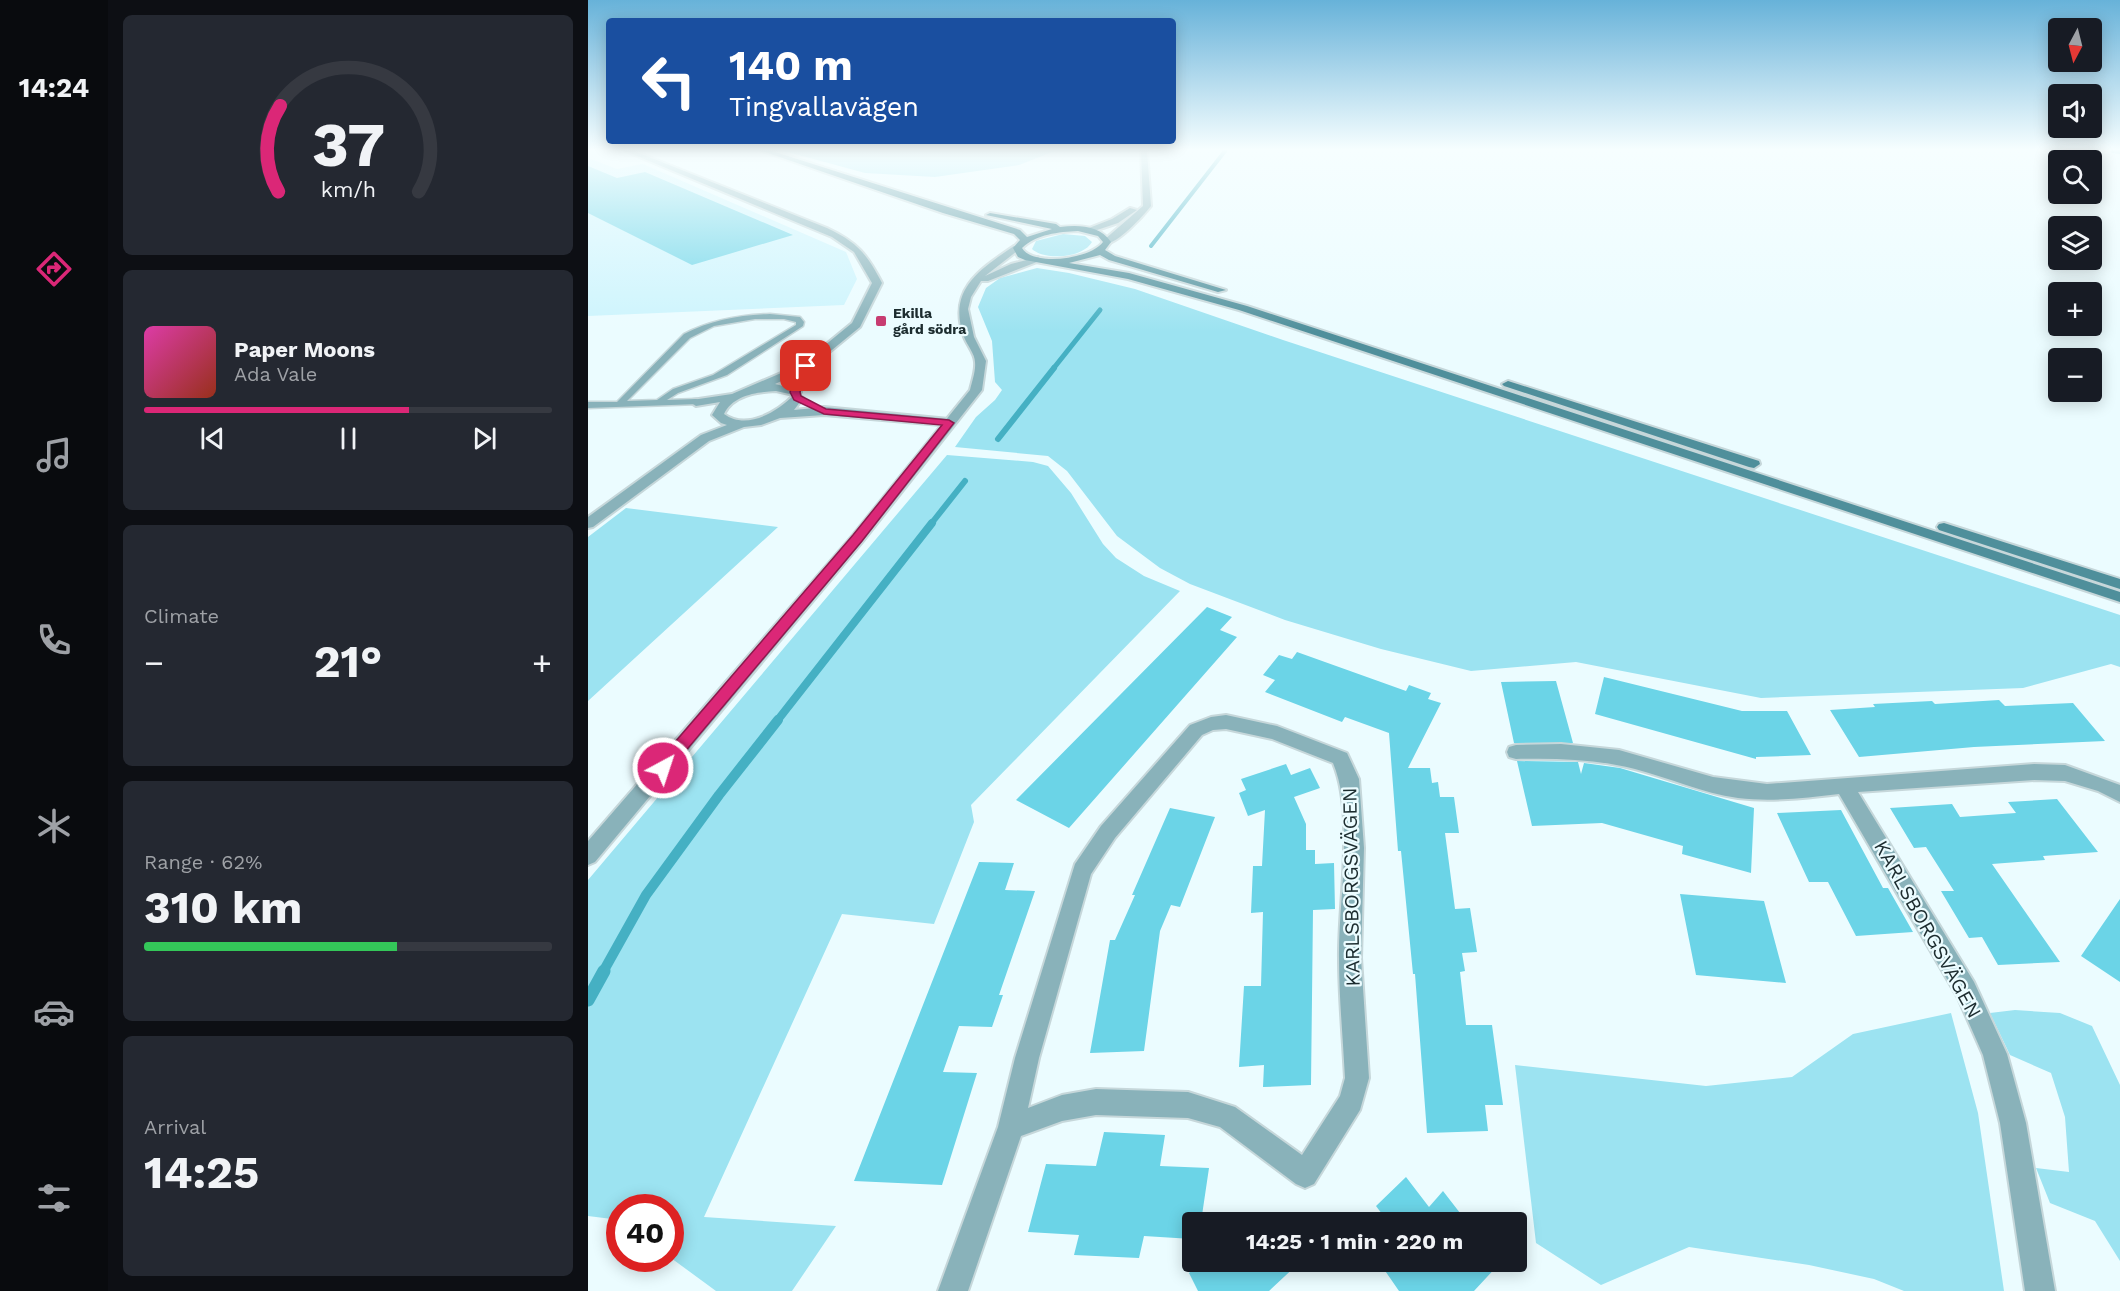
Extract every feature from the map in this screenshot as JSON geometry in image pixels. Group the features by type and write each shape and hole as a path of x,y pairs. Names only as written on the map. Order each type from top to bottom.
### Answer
{"main road":[{"path":"947,211 1017,232 1025,240"},
{"path":"970,211 1067,229 1088,230 1106,237 1103,246 1081,258 1053,261"},
{"path":"1067,229 1045,232 1025,240 1017,248 1021,255 1038,260 1129,276 1243,308 2120,597"},
{"path":"1103,246 1112,258 1272,306 2120,584"}],"street":[{"path":"696,402 733,397 806,366 856,325 877,283 864,254 846,240 777,211"},
{"path":"1088,230 1130,211"},
{"path":"1103,246 1142,211"},
{"path":"588,856 858,538 976,390 981,361 969,337 963,309 966,297 983,271 1017,248"},
{"path":"974,285 1014,266 1038,260"},
{"path":"777,415 792,407 806,366"},
{"path":"756,389 779,387 824,411"},
{"path":"705,438 733,397"},
{"path":"696,402 720,413 726,422 742,423"},
{"path":"588,524 705,438 742,423 777,415 824,411 949,423"},
{"name":"KARLSBORGSVÄGEN","path":"953,1291 1011,1127 1027,1058 1082,871 1108,832 1196,730 1214,723 1234,723 1294,739 1340,758 1349,779 1354,848 1350,958 1357,1078 1351,1101 1305,1175 1226,1116 1188,1106 1096,1102 1062,1108 1011,1127"},
{"path":"1516,752 1559,750 1598,754 1634,760 1700,783 1738,790 1782,794 1845,785 2034,772 2065,773 2104,785 2120,794"},
{"name":"KARLSBORGSVÄGEN","path":"1845,785 1966,990 1995,1054 2013,1123 2040,1291"}],"lane":[{"path":"619,404 687,336 697,330 735,319 786,317 800,322 799,326 723,374 681,387 670,392 661,401"},
{"path":"588,405 661,401 696,402"}],"shaded area":[{"path":"588,211 752,211 846,252 857,279 844,305 588,316"},
{"path":"1063,234 1085,236 1092,242 1081,252 1064,256 1046,255 1032,249 1036,241"},
{"path":"1037,268 1069,273 1135,289 1283,340 2120,615 2120,667 2111,664 2023,688 1761,698 1576,662 1471,671 1381,649 1285,620 1190,584 1160,568 1117,536 1067,471 1048,456 955,447 976,417 995,400 1002,390 995,382 992,341 978,307 986,288 1000,278"},
{"path":"947,455 1033,462 1048,466 1071,493 1103,544 1116,558 1144,576 1180,591 971,805 974,822 934,924 842,914 704,1217 836,1226 792,1291 716,1291 684,1268 684,1194 606,1194 606,1218 588,1216 588,880"},
{"path":"626,508 778,527 588,701 588,537"},
{"path":"2015,1010 2060,1013 2092,1026 2120,1085 2120,1261 2095,1221 2050,1203 2036,1168 2069,1172 2065,1117 2051,1073 2010,1055 1990,1013"},
{"path":"1951,1013 1978,1113 2004,1291 1904,1291 1874,1279 1809,1265 1689,1247 1601,1285 1536,1243 1515,1065 1706,1086 1792,1077 1853,1034"}],"building":[{"path":"737,211 793,235 692,265 588,213"},
{"path":"1207,607 1232,617 1220,630 1237,637 1069,828 1016,800"},
{"path":"1297,652 1406,691 1409,685 1431,693 1428,699 1441,703 1408,768 1430,768 1432,783 1438,782 1440,797 1454,797 1459,833 1445,833 1455,909 1470,908 1477,952 1462,953 1465,971 1460,972 1466,1025 1492,1025 1503,1105 1485,1105 1488,1131 1427,1133 1415,974 1413,974 1401,851 1398,851 1389,733 1345,717 1342,722 1265,692 1275,680 1263,675 1279,655 1292,659"},
{"path":"1604,677 1742,711 1787,711 1811,755 1756,757 1756,759 1595,714"},
{"path":"1556,681 1573,743 1514,743 1501,682"},
{"path":"1999,700 2005,706 2073,703 2105,741 1974,747 1859,757 1830,710 1875,707 1873,704 1932,701 1935,704"},
{"path":"1517,761 1578,762 1581,774 1584,763 1620,768 1754,808 1751,873 1682,854 1683,846 1602,823 1532,826"},
{"path":"1286,764 1291,775 1310,768 1320,788 1294,797 1306,824 1306,850 1315,850 1315,864 1334,863 1335,909 1313,910 1311,1085 1263,1087 1264,1065 1239,1067 1244,986 1261,986 1263,912 1251,913 1253,866 1262,866 1265,810 1248,816 1239,793 1246,790 1241,779"},
{"path":"2057,799 2098,852 2043,856 2045,860 1992,864 2060,962 1998,965 1982,937 1969,938 1941,891 1954,891 1926,847 1914,848 1890,808 1952,804 1960,817 2016,813 2008,802"},
{"path":"1170,808 1215,817 1180,907 1171,905 1160,931 1144,1051 1090,1053 1110,940 1115,940"},
{"path":"1841,810 1883,888 1888,888 1913,932 1856,936 1828,882 1809,882 1777,813"},
{"path":"979,862 1014,863 1005,890 1035,891 999,995 1003,995 992,1027 959,1026 943,1072 977,1073 942,1185 854,1181"},
{"path":"1680,894 1764,901 1786,983 1696,975"},
{"path":"2120,899 2120,982 2081,956"},
{"path":"1104,1132 1165,1135 1160,1166 1209,1168 1202,1212 1182,1212 1182,1238 1144,1236 1139,1258 1074,1255 1079,1235 1028,1232 1046,1164 1096,1166"},
{"path":"1406,1177 1429,1207 1443,1191 1459,1212 1380,1212 1376,1206"},
{"path":"1289,1272 1269,1291 1198,1291 1189,1273"},
{"path":"1386,1272 1492,1272 1474,1291 1399,1291"}],"waterway":[{"path":"1151,246 1178,211"},
{"path":"1053,369 1100,310"},
{"path":"998,439 1054,368"},
{"path":"931,524 965,481"},
{"path":"777,721 932,523"},
{"path":"603,972 646,895 719,795 778,720"},
{"path":"588,1000 604,971"}],"place":[{"name":"Ekilla gård södra","path":"881,321"}],"route":[{"path":"663,768 858,538 949,423 824,411 797,398 795,392 806,366"}]}
